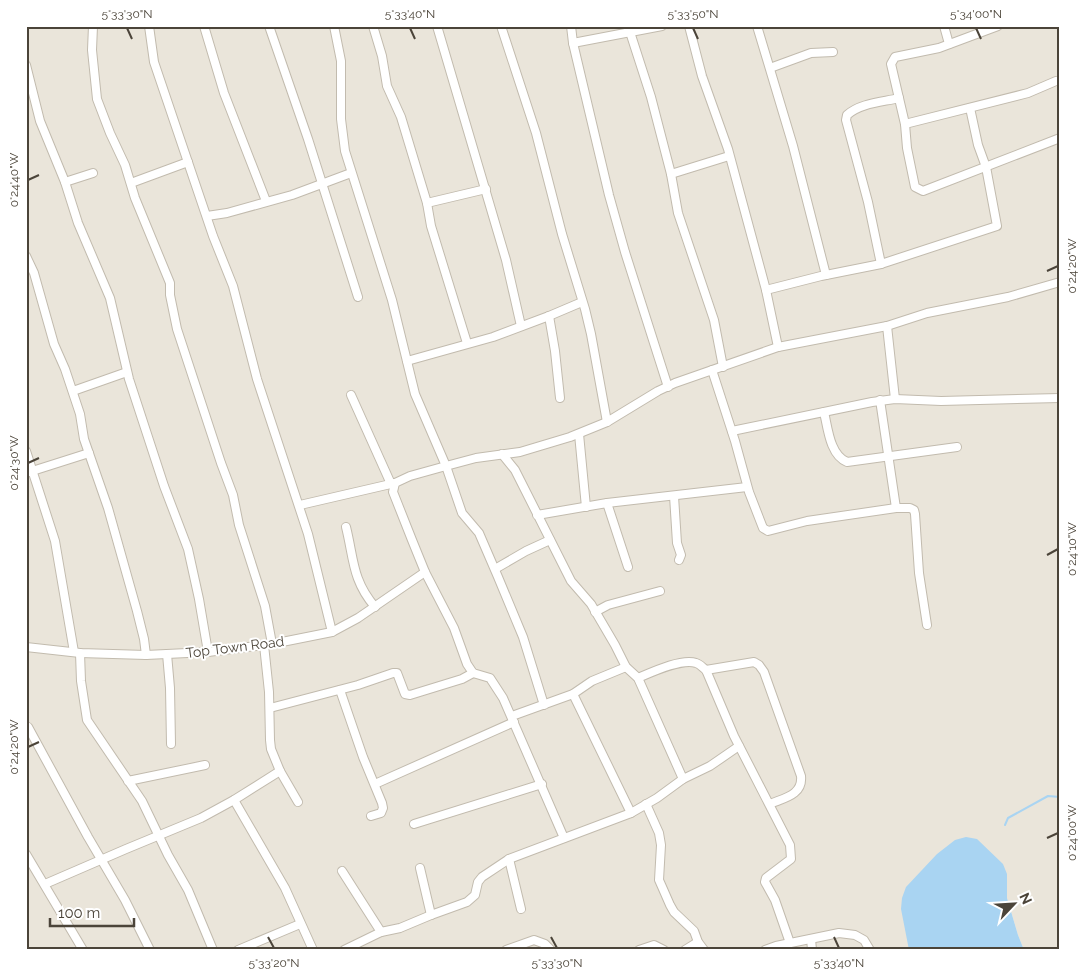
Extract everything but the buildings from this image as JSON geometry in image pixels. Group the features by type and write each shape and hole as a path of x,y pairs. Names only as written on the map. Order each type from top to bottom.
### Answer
{"street":[{"path":"93,26 92,50 97,98 170,283 170,295 177,329 233,495 239,525 265,606 271,749 280,771 298,802"},
{"path":"150,26 154,62 233,286 257,379 291,485 300,505 332,632"},
{"path":"204,26 219,78 266,201"},
{"path":"269,26 358,297"},
{"path":"334,26 341,61 342,133 351,173 392,300 416,394 446,466 462,513 478,533 523,637 544,705"},
{"path":"373,26 382,56 387,86 401,117 427,203 431,226 468,343"},
{"path":"437,26 506,260 521,326"},
{"path":"501,26 536,133 562,234 591,334 607,422"},
{"path":"570,26 609,195 668,387"},
{"path":"573,43 662,26"},
{"path":"689,26 702,76 726,141 766,290 778,348"},
{"path":"757,26 793,146 826,275"},
{"path":"944,26 950,44"},
{"path":"998,26 926,52 893,60 891,64 905,124 907,148 914,184 919,190 923,191 1060,138"},
{"path":"630,32 651,97 671,174 678,213 714,320 723,367"},
{"path":"770,68 811,53 833,52"},
{"path":"26,65 40,121 78,223 110,298 127,372 164,486 188,549 208,652"},
{"path":"905,124 1028,93 1056,81"},
{"path":"881,264 868,202 846,120 850,112 863,106 899,98"},
{"path":"766,290 881,264 997,226 986,167 978,145 970,108"},
{"path":"671,174 729,156"},
{"path":"131,183 188,162"},
{"path":"64,182 93,173"},
{"path":"207,216 227,213 292,195 351,173"},
{"path":"427,203 486,189"},
{"path":"26,256 34,273 54,344 73,390 80,414 84,439 114,527 144,639 146,655"},
{"path":"300,505 393,483 446,466 520,452 579,434 607,422 668,387 778,348 887,326 926,313 1008,297 1060,282"},
{"path":"407,361 493,337 582,302"},
{"path":"549,316 560,398"},
{"path":"887,326 895,399"},
{"path":"712,370 732,431 747,486 763,528 768,531 807,521 896,508 910,508 914,510 919,573 927,625"},
{"path":"73,390 127,372"},
{"path":"350,395 393,483 393,492 425,572 454,628 467,664 473,673 490,678 503,698 564,838"},
{"path":"732,431 880,400 950,401 1060,398"},
{"path":"880,400 896,508"},
{"path":"824,412 836,454 847,462 889,458 957,447"},
{"path":"579,434 586,507"},
{"path":"26,451 30,472 51,526 59,560 77,652 87,720 142,801 188,890 213,950"},
{"path":"30,472 89,453"},
{"path":"502,454 515,470 571,581 581,590 626,667 638,678 683,779"},
{"path":"537,515 607,503 747,486"},
{"path":"674,496 680,560"},
{"path":"607,503 628,567"},
{"path":"346,527 354,569 375,607"},
{"path":"494,569 550,540"},
{"name":"Top Town Road","path":"26,647 77,652 146,655 208,652 268,644 332,632 358,618 425,572"},
{"path":"595,612 613,603 660,591"},
{"path":"167,654 171,744"},
{"path":"638,678 687,661 697,663 706,670 739,746 787,836 792,854 791,859 766,878 765,882 775,900 790,943"},
{"path":"706,670 754,662 764,672 786,730 802,784 797,792 770,804"},
{"path":"376,784 513,719 573,694 592,681 626,667"},
{"path":"270,708 340,690 393,673 398,673 405,694 410,695 462,679 473,673"},
{"path":"340,690 363,757 376,784 383,808 381,813 371,816"},
{"path":"573,694 631,813"},
{"path":"28,727 125,900 150,950"},
{"path":"344,950 362,946 381,932 400,928 467,902 475,894 478,882 482,877 509,859 631,813 657,798 683,779 710,766 739,746"},
{"path":"128,780 205,765"},
{"path":"45,884 201,818 280,771"},
{"path":"414,824 542,784"},
{"path":"234,800 285,888 313,950"},
{"path":"646,804 660,839 659,880 674,912 694,931 698,942 704,950"},
{"path":"27,857 83,950"},
{"path":"509,859 521,909"},
{"path":"420,868 430,915"},
{"path":"342,871 381,932"},
{"path":"238,950 300,924"},
{"path":"765,950 790,943 845,933 855,935 864,940 870,950"},
{"path":"811,939 812,950"},
{"path":"506,950 534,940 545,944 551,950"},
{"path":"685,950 698,942"},
{"path":"639,950 654,945 664,950"}],"shaded area":[{"path":"26,26 1060,26 1060,950 1024,950 1007,898 1007,874 909,944 909,950 26,950"}],"water":[{"path":"966,837 977,839 1003,864 1007,874 1007,898 1024,950 909,950 901,909 906,887 937,854 955,840"}],"waterway":[{"path":"1005,825 1008,818 1048,796 1060,797"}]}
